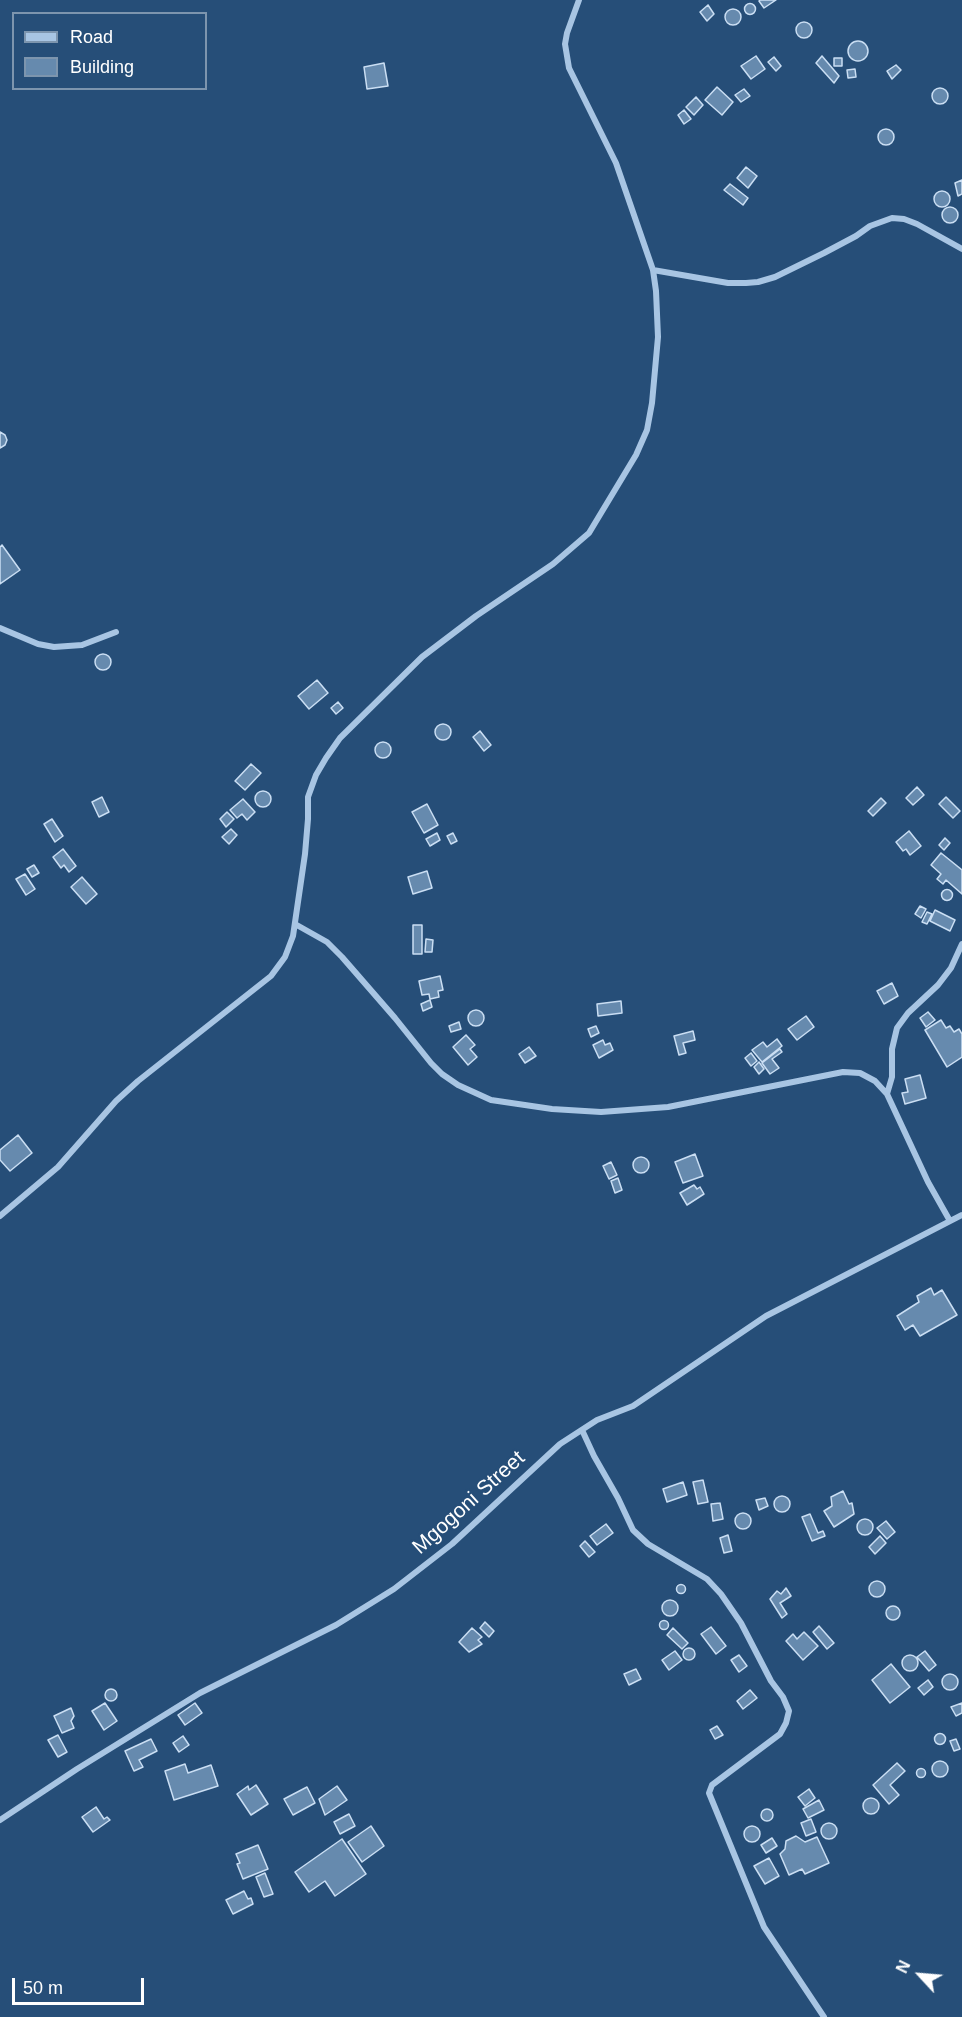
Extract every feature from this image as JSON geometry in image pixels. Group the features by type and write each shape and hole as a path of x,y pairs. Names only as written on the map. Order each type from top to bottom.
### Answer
{"street":[{"path":"0,1216 58,1167 116,1101 138,1081 271,976 285,957 295,924 305,854 308,797 316,775 340,738 422,657 476,616 534,577 589,534 636,455 647,430 652,404 658,328 653,270 616,163 569,68 565,44 579,0"},
{"path":"653,270 728,283 758,282 774,277 832,249 870,226 892,218 904,219 917,224 962,249"},
{"path":"0,628 38,644 54,647 82,645 116,632"},
{"path":"295,924 327,942 342,957 442,1074 458,1085 491,1100 529,1107 601,1112 668,1107 843,1072 860,1073 875,1081 887,1094 928,1182 950,1221"},
{"path":"887,1094 892,1077 892,1049 897,1028 908,1013 938,985 951,968 962,944"},
{"name":"Mgogoni Street","path":"0,1820 77,1769 200,1694 336,1625 394,1589 452,1544 560,1444 597,1420 633,1406 766,1316 962,1215"},
{"path":"582,1430 633,1530 648,1544 707,1579 721,1594 741,1623 789,1711 780,1734 712,1785 709,1793 764,1927 824,2017"}],"building":[{"path":"760,0 776,0 764,8"},
{"path":"750,4 754,5 754,13 750,14 746,13 745,9 746,5"},
{"path":"708,5 714,14 707,21 700,12"},
{"path":"733,9 739,11 741,17 739,23 733,25 727,23 725,17 727,11"},
{"path":"804,22 810,24 812,30 810,36 804,38 798,36 796,30 798,24"},
{"path":"854,41 862,41 868,47 868,55 862,61 854,61 848,55 848,47"},
{"path":"756,56 765,69 751,79 741,66"},
{"path":"822,56 839,76 834,83 816,63"},
{"path":"774,57 781,66 776,71 768,62"},
{"path":"834,58 842,58 842,66 834,66"},
{"path":"384,63 388,86 367,89 364,67"},
{"path":"896,65 901,70 892,79 887,71"},
{"path":"855,69 856,77 848,78 847,70"},
{"path":"717,87 733,102 722,115 705,100"},
{"path":"940,88 946,90 948,96 946,102 940,104 934,102 932,96 934,90"},
{"path":"744,89 750,96 741,102 735,95"},
{"path":"696,97 703,105 694,115 686,107"},
{"path":"684,110 691,119 684,124 678,115"},
{"path":"886,129 892,131 894,137 892,143 886,145 880,143 878,137 880,131"},
{"path":"746,167 757,176 748,188 737,178"},
{"path":"962,180 962,194 958,196 955,183"},
{"path":"730,184 748,198 743,205 724,190"},
{"path":"942,191 948,193 950,199 948,205 942,207 936,205 934,199 936,193"},
{"path":"950,207 956,209 958,215 956,221 950,223 944,221 942,215 944,209"},
{"path":"0,432 7,440 0,448"},
{"path":"2,545 20,570 0,584 0,547"},
{"path":"103,654 109,656 111,662 109,668 103,670 97,668 95,662 97,656"},
{"path":"317,680 328,693 309,709 298,696"},
{"path":"338,702 343,708 336,714 331,708"},
{"path":"443,724 449,726 451,732 449,738 443,740 437,738 435,732 437,726"},
{"path":"480,731 491,745 484,751 473,737"},
{"path":"383,742 389,744 391,750 389,756 383,758 377,756 375,750 377,744"},
{"path":"251,764 261,773 245,790 235,781"},
{"path":"917,787 924,795 913,805 906,798"},
{"path":"263,791 269,793 271,799 269,805 263,807 257,805 255,799 257,793"},
{"path":"102,797 109,812 99,817 92,802"},
{"path":"946,797 960,811 953,818 939,804"},
{"path":"881,798 886,803 873,816 868,811"},
{"path":"243,799 255,812 247,820 242,814 237,818 230,810"},
{"path":"427,804 438,825 424,833 412,812"},
{"path":"227,812 234,819 226,827 220,819"},
{"path":"52,819 63,836 55,842 44,824"},
{"path":"231,829 237,835 229,844 222,837"},
{"path":"909,831 921,846 910,855 906,849 903,851 896,842"},
{"path":"437,833 440,840 430,846 426,839"},
{"path":"453,833 457,841 451,844 447,836"},
{"path":"945,838 950,843 944,850 939,845"},
{"path":"63,849 76,866 69,872 64,865 61,868 53,857"},
{"path":"941,853 962,870 962,894 946,880 943,884 937,879 941,874 931,865"},
{"path":"34,865 39,873 32,877 27,869"},
{"path":"427,871 432,888 413,894 408,877"},
{"path":"25,874 35,889 26,895 16,879"},
{"path":"82,877 97,894 86,904 71,887"},
{"path":"947,890 951,891 951,899 947,900 943,899 942,895 943,891"},
{"path":"920,906 926,909 921,918 915,914"},
{"path":"935,910 955,920 950,931 930,921"},
{"path":"927,912 932,914 927,924 922,922"},
{"path":"413,925 422,925 422,954 413,954"},
{"path":"426,939 433,940 432,952 425,952"},
{"path":"440,976 443,990 438,991 439,997 430,999 429,994 422,995 419,981"},
{"path":"892,983 898,996 884,1004 877,991"},
{"path":"430,1000 432,1007 423,1011 421,1004"},
{"path":"621,1001 622,1013 598,1016 597,1004"},
{"path":"476,1010 482,1012 484,1018 482,1024 476,1026 470,1024 468,1018 470,1012"},
{"path":"928,1012 935,1020 926,1027 920,1018"},
{"path":"806,1016 814,1027 797,1040 788,1029"},
{"path":"941,1020 946,1028 950,1026 954,1032 959,1029 962,1034 962,1057 947,1067 925,1030"},
{"path":"459,1022 461,1029 451,1032 449,1026"},
{"path":"596,1026 599,1033 591,1037 588,1029"},
{"path":"693,1031 695,1040 683,1043 686,1053 679,1055 674,1036"},
{"path":"466,1035 475,1045 470,1049 477,1057 468,1065 453,1047"},
{"path":"777,1039 782,1046 762,1062 752,1050 763,1042 767,1047"},
{"path":"603,1040 605,1045 610,1043 613,1050 599,1058 593,1045"},
{"path":"529,1047 536,1056 525,1063 519,1054"},
{"path":"780,1049 782,1052 772,1059 779,1068 770,1074 762,1063"},
{"path":"751,1053 757,1061 751,1066 745,1058"},
{"path":"759,1062 764,1069 759,1074 754,1067"},
{"path":"920,1075 926,1098 905,1104 902,1093 908,1092 905,1079"},
{"path":"18,1135 32,1153 10,1171 0,1160 0,1150"},
{"path":"695,1154 703,1176 683,1183 675,1162"},
{"path":"641,1157 647,1159 649,1165 647,1171 641,1173 635,1171 633,1165 635,1159"},
{"path":"611,1162 617,1175 609,1179 603,1166"},
{"path":"618,1178 622,1190 615,1193 611,1181"},
{"path":"694,1185 697,1189 700,1187 704,1194 687,1205 680,1193"},
{"path":"931,1288 934,1295 942,1290 957,1315 920,1336 913,1325 905,1330 897,1316 919,1302 917,1296"},
{"path":"703,1480 708,1502 698,1504 693,1482"},
{"path":"683,1482 687,1495 667,1502 663,1489"},
{"path":"843,1491 849,1504 852,1503 854,1514 834,1527 824,1511 832,1506 831,1497"},
{"path":"782,1496 788,1498 790,1504 788,1510 782,1512 776,1510 774,1504 776,1498"},
{"path":"765,1498 768,1506 759,1510 756,1500"},
{"path":"720,1503 723,1519 713,1521 711,1504"},
{"path":"743,1513 749,1515 751,1521 749,1527 743,1529 737,1527 735,1521 737,1515"},
{"path":"810,1514 818,1533 823,1531 825,1536 812,1541 802,1517"},
{"path":"865,1519 871,1521 873,1527 871,1533 865,1535 859,1533 857,1527 859,1521"},
{"path":"886,1521 895,1532 887,1539 877,1528"},
{"path":"606,1524 613,1533 597,1545 590,1536"},
{"path":"728,1535 732,1551 724,1553 720,1538"},
{"path":"880,1536 886,1543 875,1554 869,1547"},
{"path":"585,1541 595,1552 589,1557 580,1546"},
{"path":"877,1581 883,1583 885,1589 883,1595 877,1597 871,1595 869,1589 871,1583"},
{"path":"681,1585 685,1589 681,1593 677,1589"},
{"path":"786,1588 791,1596 780,1603 787,1614 782,1618 770,1599 777,1591 781,1594"},
{"path":"670,1600 676,1602 678,1608 676,1614 670,1616 664,1614 662,1608 664,1602"},
{"path":"890,1606 896,1606 900,1613 896,1620 890,1620 886,1616 886,1610"},
{"path":"664,1621 668,1625 664,1629 660,1625"},
{"path":"485,1622 494,1631 489,1637 480,1628"},
{"path":"819,1626 834,1643 827,1649 813,1632"},
{"path":"711,1627 726,1646 716,1654 701,1634"},
{"path":"472,1628 482,1637 478,1640 482,1644 469,1652 459,1642"},
{"path":"673,1628 688,1643 682,1649 667,1635"},
{"path":"804,1632 818,1646 803,1660 786,1641 793,1634 797,1639"},
{"path":"689,1648 695,1654 689,1660 683,1654"},
{"path":"675,1651 682,1660 669,1670 662,1660"},
{"path":"925,1651 936,1665 929,1671 917,1657"},
{"path":"739,1655 747,1666 739,1672 731,1660"},
{"path":"910,1655 916,1657 918,1663 916,1669 910,1671 904,1669 902,1663 904,1657"},
{"path":"891,1664 910,1687 890,1703 872,1680"},
{"path":"636,1669 641,1679 629,1685 624,1674"},
{"path":"950,1674 956,1676 958,1682 956,1688 950,1690 944,1688 942,1682 944,1676"},
{"path":"928,1680 933,1687 924,1695 918,1688"},
{"path":"113,1689 117,1695 113,1701 109,1701 105,1693"},
{"path":"750,1690 757,1698 743,1709 737,1701"},
{"path":"105,1703 117,1721 104,1730 92,1711"},
{"path":"195,1703 202,1713 185,1725 178,1715"},
{"path":"962,1703 962,1713 956,1716 951,1707"},
{"path":"71,1708 74,1716 71,1721 74,1728 62,1733 54,1716"},
{"path":"717,1726 723,1735 715,1739 710,1730"},
{"path":"940,1734 944,1735 944,1743 940,1744 936,1743 935,1739 936,1735"},
{"path":"58,1735 67,1752 58,1757 48,1740"},
{"path":"183,1736 189,1745 179,1752 173,1743"},
{"path":"151,1739 157,1751 139,1760 143,1767 134,1771 125,1751"},
{"path":"956,1739 960,1749 954,1751 950,1741"},
{"path":"940,1761 946,1763 948,1769 946,1775 940,1777 934,1775 932,1769 934,1763"},
{"path":"897,1763 905,1771 890,1785 899,1795 889,1804 873,1785"},
{"path":"185,1764 188,1773 211,1765 218,1786 174,1800 165,1771"},
{"path":"921,1768 926,1773 921,1778 916,1773"},
{"path":"256,1785 268,1804 251,1815 237,1794 248,1786 249,1790"},
{"path":"337,1786 347,1800 325,1815 319,1799"},
{"path":"307,1787 315,1803 293,1815 284,1799"},
{"path":"809,1789 815,1798 805,1806 798,1797"},
{"path":"871,1798 879,1806 871,1814 863,1806"},
{"path":"819,1800 824,1810 808,1818 803,1809"},
{"path":"96,1807 104,1819 107,1817 110,1820 93,1832 82,1817"},
{"path":"769,1809 773,1815 769,1821 765,1821 761,1813"},
{"path":"349,1814 355,1826 340,1834 334,1822"},
{"path":"811,1819 816,1832 806,1836 801,1823"},
{"path":"829,1823 835,1825 837,1831 835,1837 829,1839 823,1837 821,1831 823,1825"},
{"path":"371,1826 384,1846 362,1862 348,1842"},
{"path":"752,1826 758,1828 760,1834 758,1840 752,1842 746,1840 744,1834 746,1828"},
{"path":"796,1836 805,1842 817,1837 829,1863 805,1874 802,1869 789,1875 780,1854 785,1849 786,1841"},
{"path":"772,1838 777,1846 766,1853 761,1845"},
{"path":"342,1839 366,1874 335,1896 325,1881 309,1892 295,1872"},
{"path":"258,1845 268,1869 243,1879 236,1854"},
{"path":"769,1858 779,1876 765,1884 754,1866"},
{"path":"265,1873 273,1894 264,1897 256,1877"},
{"path":"244,1891 253,1904 233,1914 226,1900"}]}
